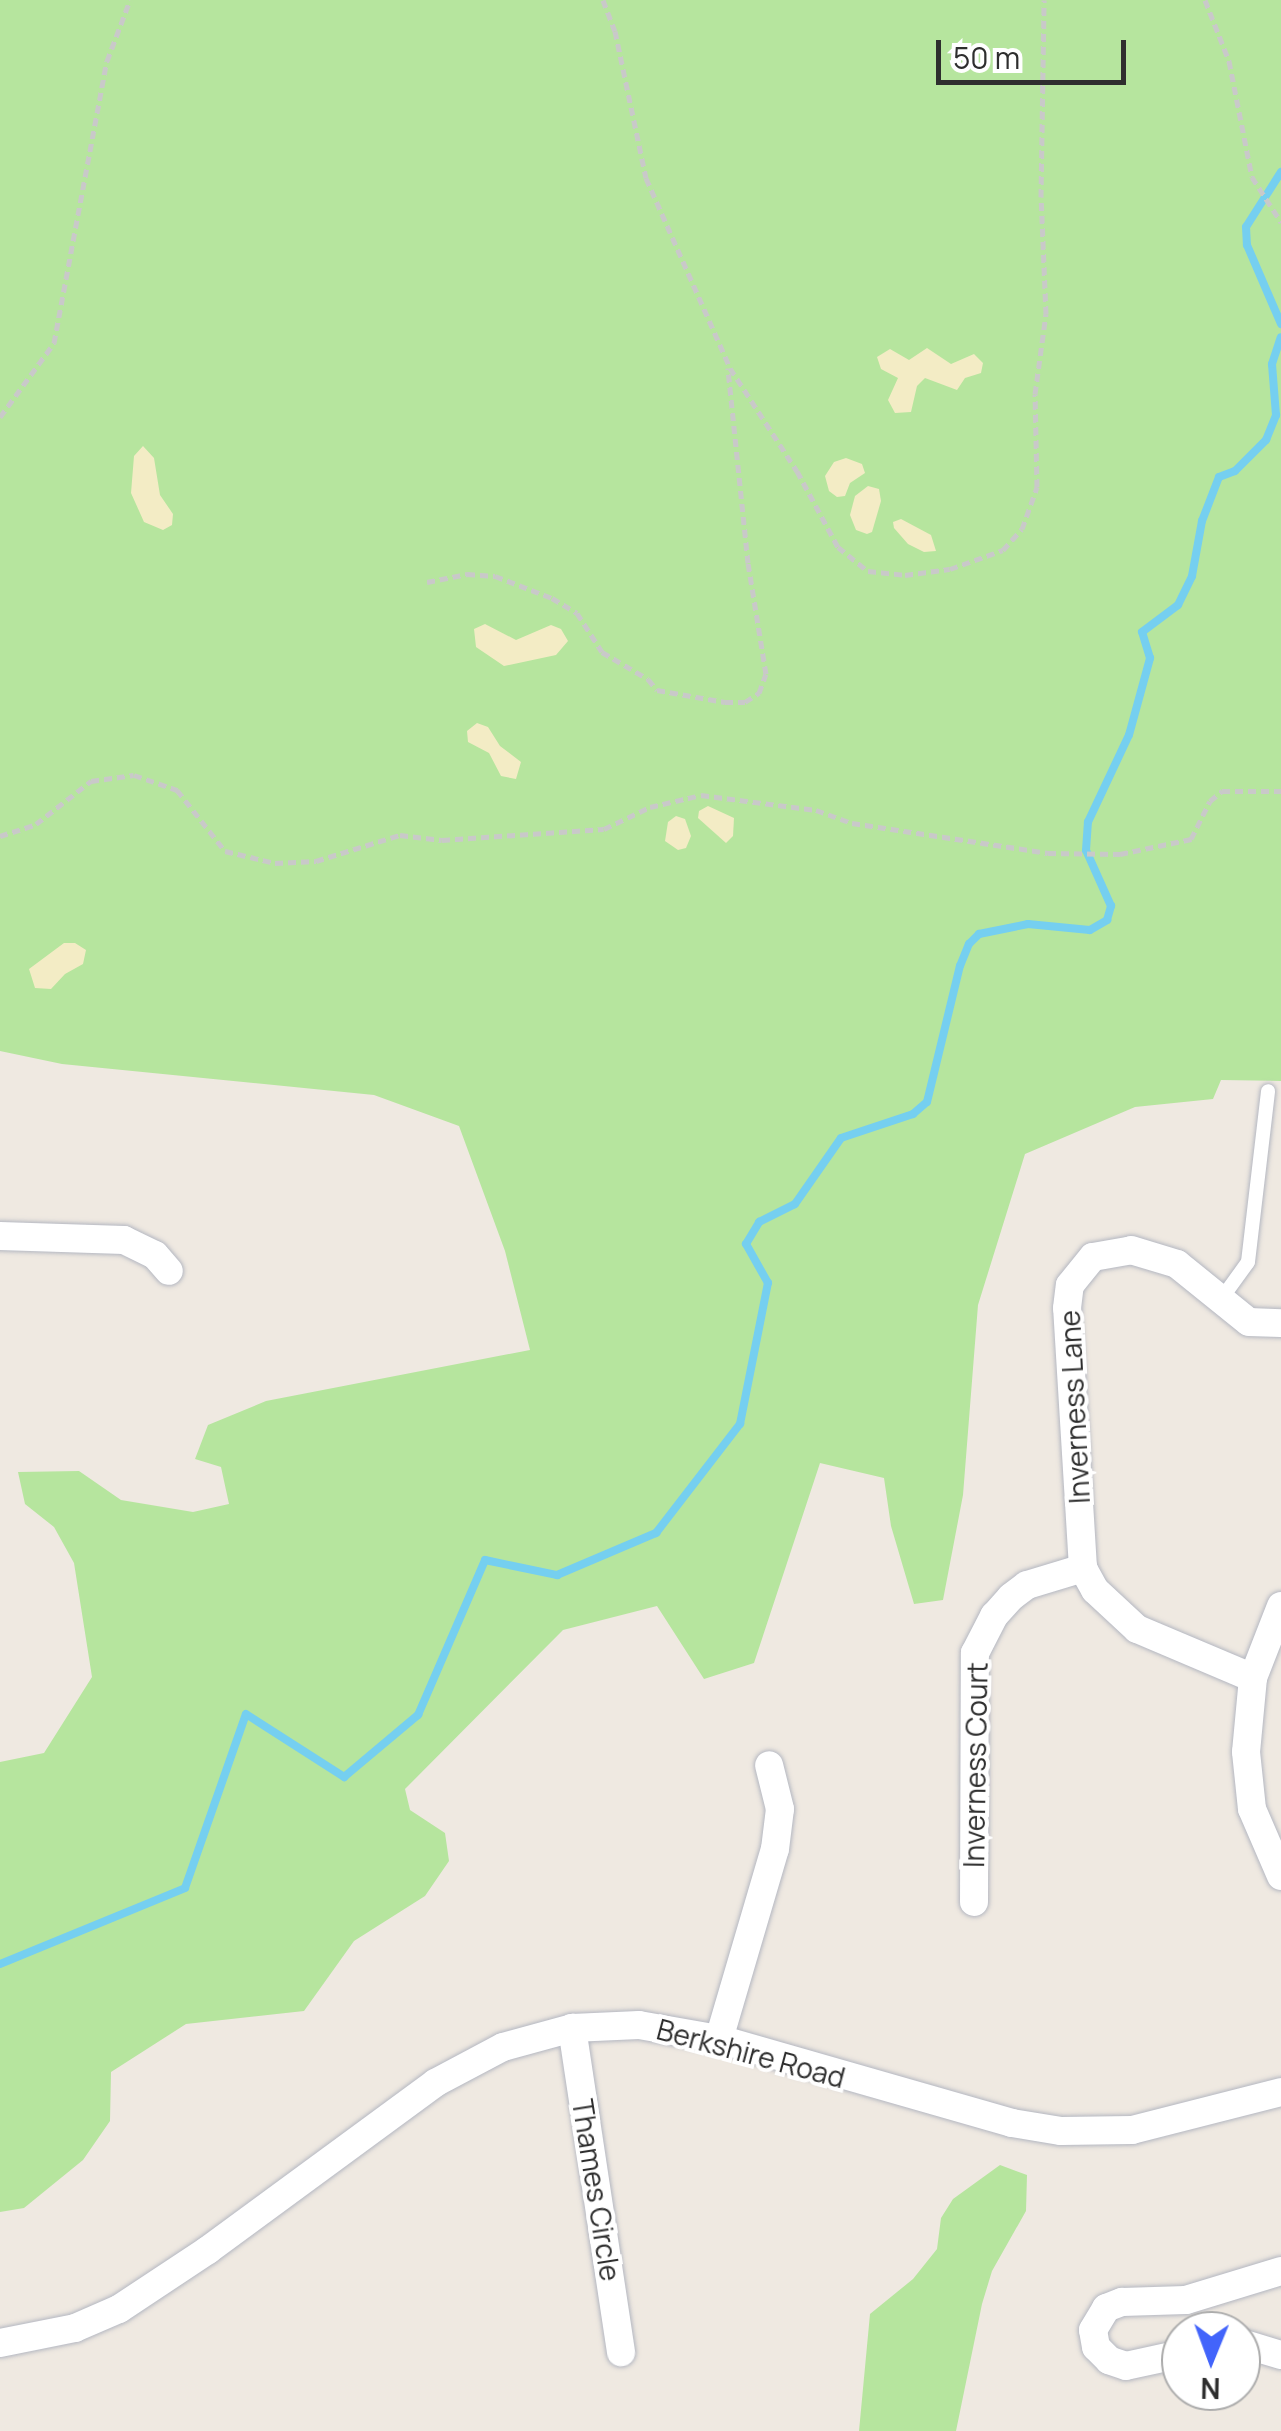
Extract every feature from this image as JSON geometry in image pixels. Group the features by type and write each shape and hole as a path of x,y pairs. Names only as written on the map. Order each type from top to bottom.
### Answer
{"street":[{"path":"0,1236 124,1240 154,1255 168,1271"},
{"name":"Inverness Lane","path":"1083,1568 1070,1369 1070,1285 1093,1257 1131,1250 1177,1264 1248,1322 1281,1324"},
{"path":"1083,1568 1094,1590 1138,1630 1253,1678"},
{"name":"Inverness Court","path":"974,1902 975,1653 994,1616 1011,1596 1027,1586 1083,1568"},
{"path":"1281,1606 1253,1678 1246,1784 1263,1841 1281,1876"},
{"path":"719,2039 775,1849 780,1810 769,1766"},
{"name":"Berkshire Road","path":"0,2343 74,2328 119,2310 184,2268 435,2082 504,2047 572,2028 606,2023 639,2025 719,2039 977,2114 1061,2131 1132,2130 1281,2092"},
{"name":"Thames Circle","path":"572,2028 621,2352"},
{"path":"1161,2358 1126,2366 1109,2360 1096,2347 1093,2330 1106,2308 1122,2302 1186,2300 1281,2271"}],"lane":[{"path":"1222,1298 1248,1262 1268,1091"}],"path":[{"path":"0,417 54,343 107,61 130,0"},
{"path":"603,0 615,32 646,178 728,364 797,471 824,527 852,562 888,575 925,574 989,557 1014,538 1027,518 1038,470 1035,394 1046,314 1041,197 1044,0"},
{"path":"1205,0 1228,62 1254,180 1281,222"},
{"path":"427,582 467,574 494,576 536,590 572,608 602,652 648,679 657,690 725,702 746,702 759,693 766,674 748,563 728,364"},
{"path":"0,836 36,824 92,780 134,775 177,790 225,852 275,863 316,861 400,835 442,840 604,830 650,807 701,794 816,810 865,825 1069,853 1111,854 1191,839 1210,800 1222,792 1281,790"}],"green space":[{"path":"0,0 1281,0 1281,1081 1221,1080 1213,1099 1135,1107 1025,1154 978,1305 963,1495 943,1600 914,1604 891,1526 884,1478 820,1463 754,1663 704,1679 657,1606 563,1630 405,1789 410,1810 445,1833 449,1861 425,1896 354,1941 304,2011 186,2024 111,2072 110,2121 83,2160 24,2208 0,2212 0,1762 44,1753 92,1677 74,1563 54,1527 25,1504 18,1472 79,1471 121,1500 193,1512 229,1504 221,1467 195,1459 208,1425 266,1401 530,1350 505,1251 459,1126 374,1095 62,1064 0,1051"},
{"path":"1000,2165 1027,2175 1026,2211 992,2271 956,2431 859,2431 870,2314 913,2279 937,2249 941,2218 953,2199"}],"sand":[{"path":"927,348 951,364 974,354 983,363 981,373 965,378 957,390 925,378 917,386 911,412 895,413 888,400 898,378 881,369 877,357 890,349 909,360"},
{"path":"143,446 154,458 160,495 173,514 172,525 163,530 144,522 131,493 134,456"},
{"path":"846,458 862,464 865,473 850,483 845,496 837,497 829,491 825,476 834,462"},
{"path":"868,486 879,489 881,501 872,532 867,534 856,530 850,515 855,496"},
{"path":"901,519 931,535 936,551 924,552 908,544 894,528 893,522"},
{"path":"485,624 516,640 551,625 561,629 568,641 556,655 504,666 476,647 474,629"},
{"path":"477,723 488,727 500,746 521,762 516,779 501,776 489,753 468,742 467,731"},
{"path":"708,806 734,818 733,836 726,843 698,818 699,811"},
{"path":"676,816 685,819 691,836 686,848 678,850 665,841 668,822"},
{"path":"64,943 75,943 86,950 83,964 65,974 51,989 35,988 29,969"}],"waterway":[{"path":"1281,172 1246,227 1247,245 1281,324"},
{"path":"0,1964 185,1888 246,1714 344,1777 418,1715 485,1560 557,1575 656,1533 740,1424 768,1283 746,1244 759,1222 795,1204 841,1138 913,1114 927,1102 960,966 969,944 979,934 1028,924 1090,930 1107,920 1111,906 1086,850 1088,822 1129,735 1150,658 1142,632 1178,605 1192,576 1202,521 1219,477 1235,471 1266,440 1276,415 1272,364 1281,337"}]}
